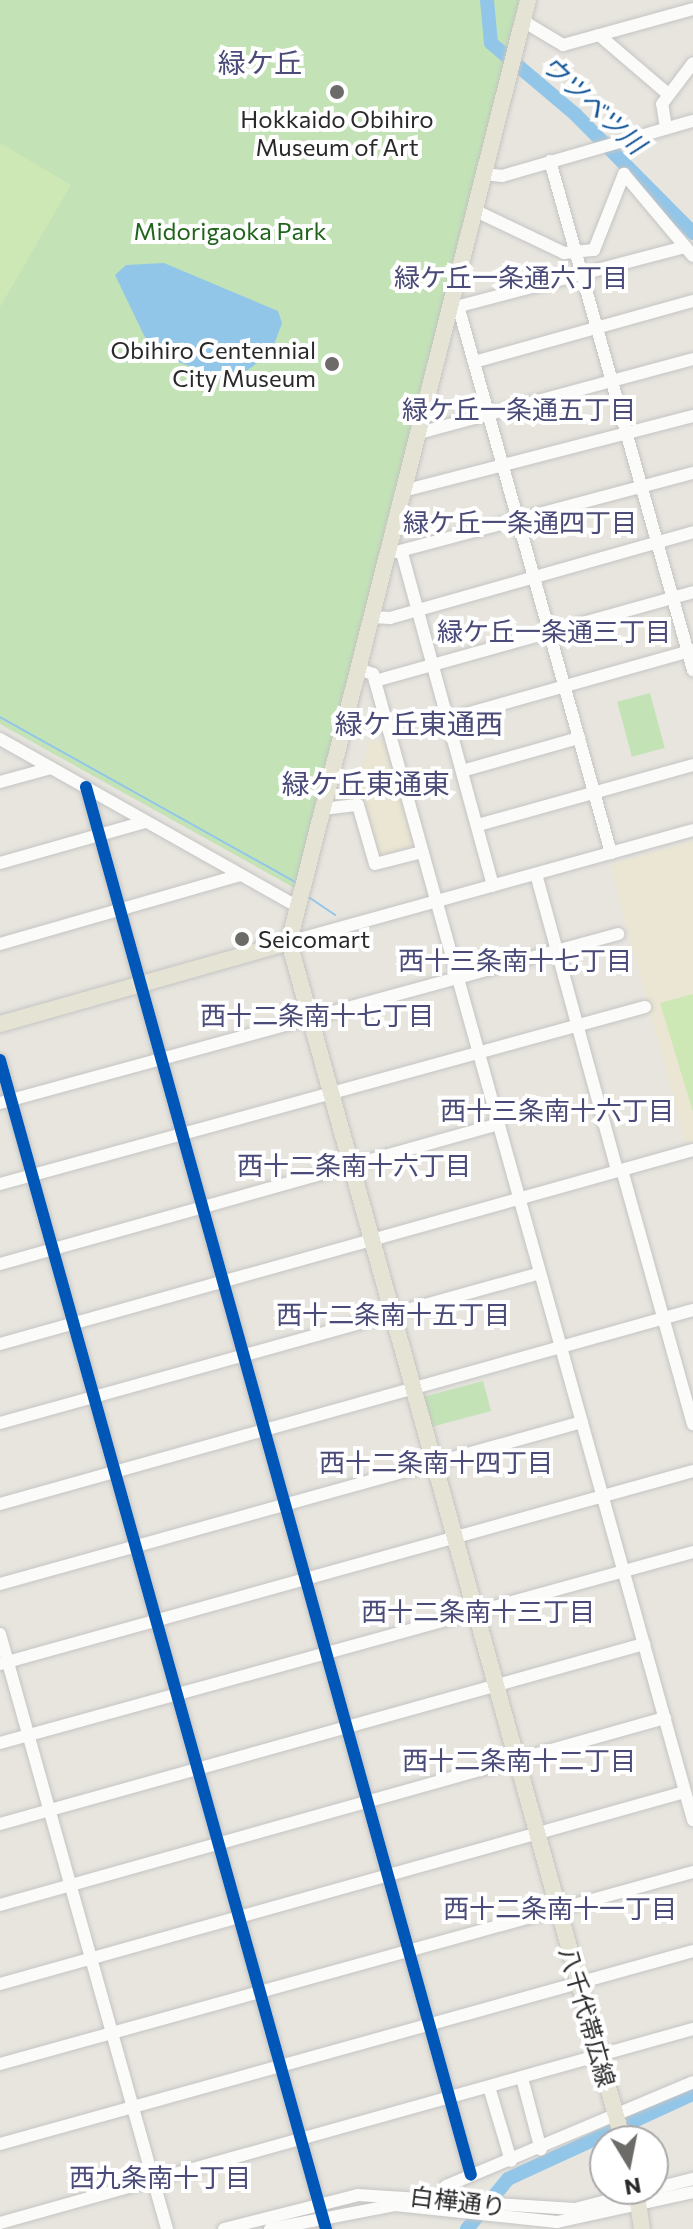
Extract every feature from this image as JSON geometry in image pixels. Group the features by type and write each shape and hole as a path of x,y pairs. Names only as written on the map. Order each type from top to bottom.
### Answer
{"main road":[{"path":"0,1024 289,942 372,617 395,552 403,491 455,308 528,0"},
{"name":"八千代帯広線","path":"289,942 619,2125"},
{"path":"640,2205 642,2229"},
{"path":"642,2205 652,2229"}],"street":[{"path":"523,21 563,45 693,9"},
{"path":"599,35 668,94"},
{"path":"666,128 668,94 692,67"},
{"path":"485,174 550,161 693,121"},
{"path":"550,161 693,670"},
{"path":"476,211 576,253 594,250 624,174 689,252 582,274 455,308 474,362 611,853"},
{"path":"474,362 693,301"},
{"path":"419,433 693,359"},
{"path":"403,491 504,469 693,416"},
{"path":"493,886 417,610 395,552 519,522 693,473"},
{"path":"372,617 417,610 693,532"},
{"path":"375,681 693,592"},
{"path":"448,719 690,651"},
{"path":"358,669 375,681 602,1497 687,1788 693,1820"},
{"path":"462,771 579,738"},
{"path":"0,739 298,907"},
{"path":"478,825 693,765"},
{"path":"0,782 51,768"},
{"path":"86,787 471,2175"},
{"path":"323,809 358,805 375,864 422,852"},
{"path":"0,863 145,822"},
{"path":"289,942 693,830"},
{"path":"536,874 693,1424"},
{"path":"0,944 240,875"},
{"path":"6,1102 618,934"},
{"path":"0,1184 478,1050 645,1007"},
{"path":"0,1060 6,1102 32,1174 326,2229"},
{"path":"0,1264 499,1124"},
{"path":"0,1344 693,1150"},
{"path":"0,1423 540,1273"},
{"path":"0,1504 693,1310"},
{"path":"0,1584 582,1422"},
{"path":"4,1663 693,1471"},
{"path":"0,1743 693,1552"},
{"path":"0,1634 4,1663 29,1735 167,2229"},
{"path":"0,1824 644,1644"},
{"path":"0,1905 665,1718"},
{"path":"0,1984 687,1788"},
{"path":"0,2064 693,1872"},
{"path":"0,2144 693,1951"},
{"path":"2,2229 0,2222 302,2141 693,2029"},
{"path":"522,2078 541,2150"},
{"path":"440,2198 446,2186 617,2119 693,2082"},
{"path":"489,2087 511,2161"},
{"name":"白樺通り","path":"669,2188 693,2179"},
{"name":"白樺通り","path":"669,2195 693,2192"},
{"name":"白樺通り","path":"224,2229 389,2194 440,2198 495,2218 595,2223 628,2205"},
{"path":"270,2229 321,2208 395,2205 468,2207"},
{"name":"白樺通り","path":"468,2207 502,2205 533,2220 609,2205"}],"shaded area":[{"path":"370,740 385,741 414,846 377,856 357,783"},
{"path":"693,841 693,1142 686,1144 610,865"}],"green space":[{"name":"Midorigaoka Park","path":"0,0 527,0 298,890 0,724"},
{"path":"0,143 71,185 0,307"},
{"path":"650,693 665,748 632,757 617,702"},
{"path":"693,994 693,1112 660,1003"},
{"path":"483,1381 491,1411 430,1427 422,1397"}],"water":[{"path":"164,263 278,311 282,323 271,353 231,382 152,352 115,275 126,265"}],"waterway":[{"name":"ウツベツ川","path":"487,0 491,43 575,114 693,233"},
{"path":"0,717 295,882"},
{"path":"307,896 335,915"},
{"name":"ウツベツ川","path":"467,2229 508,2179 693,2094"}],"cycle path":[{"path":"86,787 471,2175"},
{"path":"0,1060 326,2229"}],"place":[{"name":"Hokkaido Obihiro Museum of Art","path":"337,92"},
{"name":"Obihiro Centennial City Museum","path":"332,364"},
{"name":"Seicomart","path":"242,939"}],"district":[{"name":"緑ケ丘","path":"260,62"},
{"name":"緑ケ丘一条通六丁目","path":"511,277"},
{"name":"緑ケ丘一条通五丁目","path":"519,409"},
{"name":"緑ケ丘一条通四丁目","path":"520,522"},
{"name":"緑ケ丘一条通三丁目","path":"554,631"},
{"name":"緑ケ丘東通西","path":"419,723"},
{"name":"緑ケ丘東通東","path":"366,783"},
{"name":"西十三条南十七丁目","path":"515,960"},
{"name":"西十二条南十七丁目","path":"317,1015"},
{"name":"西十三条南十六丁目","path":"557,1110"},
{"name":"西十二条南十六丁目","path":"354,1165"},
{"name":"西十二条南十五丁目","path":"393,1314"},
{"name":"西十二条南十四丁目","path":"436,1462"},
{"name":"西十二条南十三丁目","path":"478,1611"},
{"name":"西十二条南十二丁目","path":"519,1760"},
{"name":"西十二条南十一丁目","path":"560,1908"},
{"name":"西九条南十丁目","path":"160,2177"}]}
